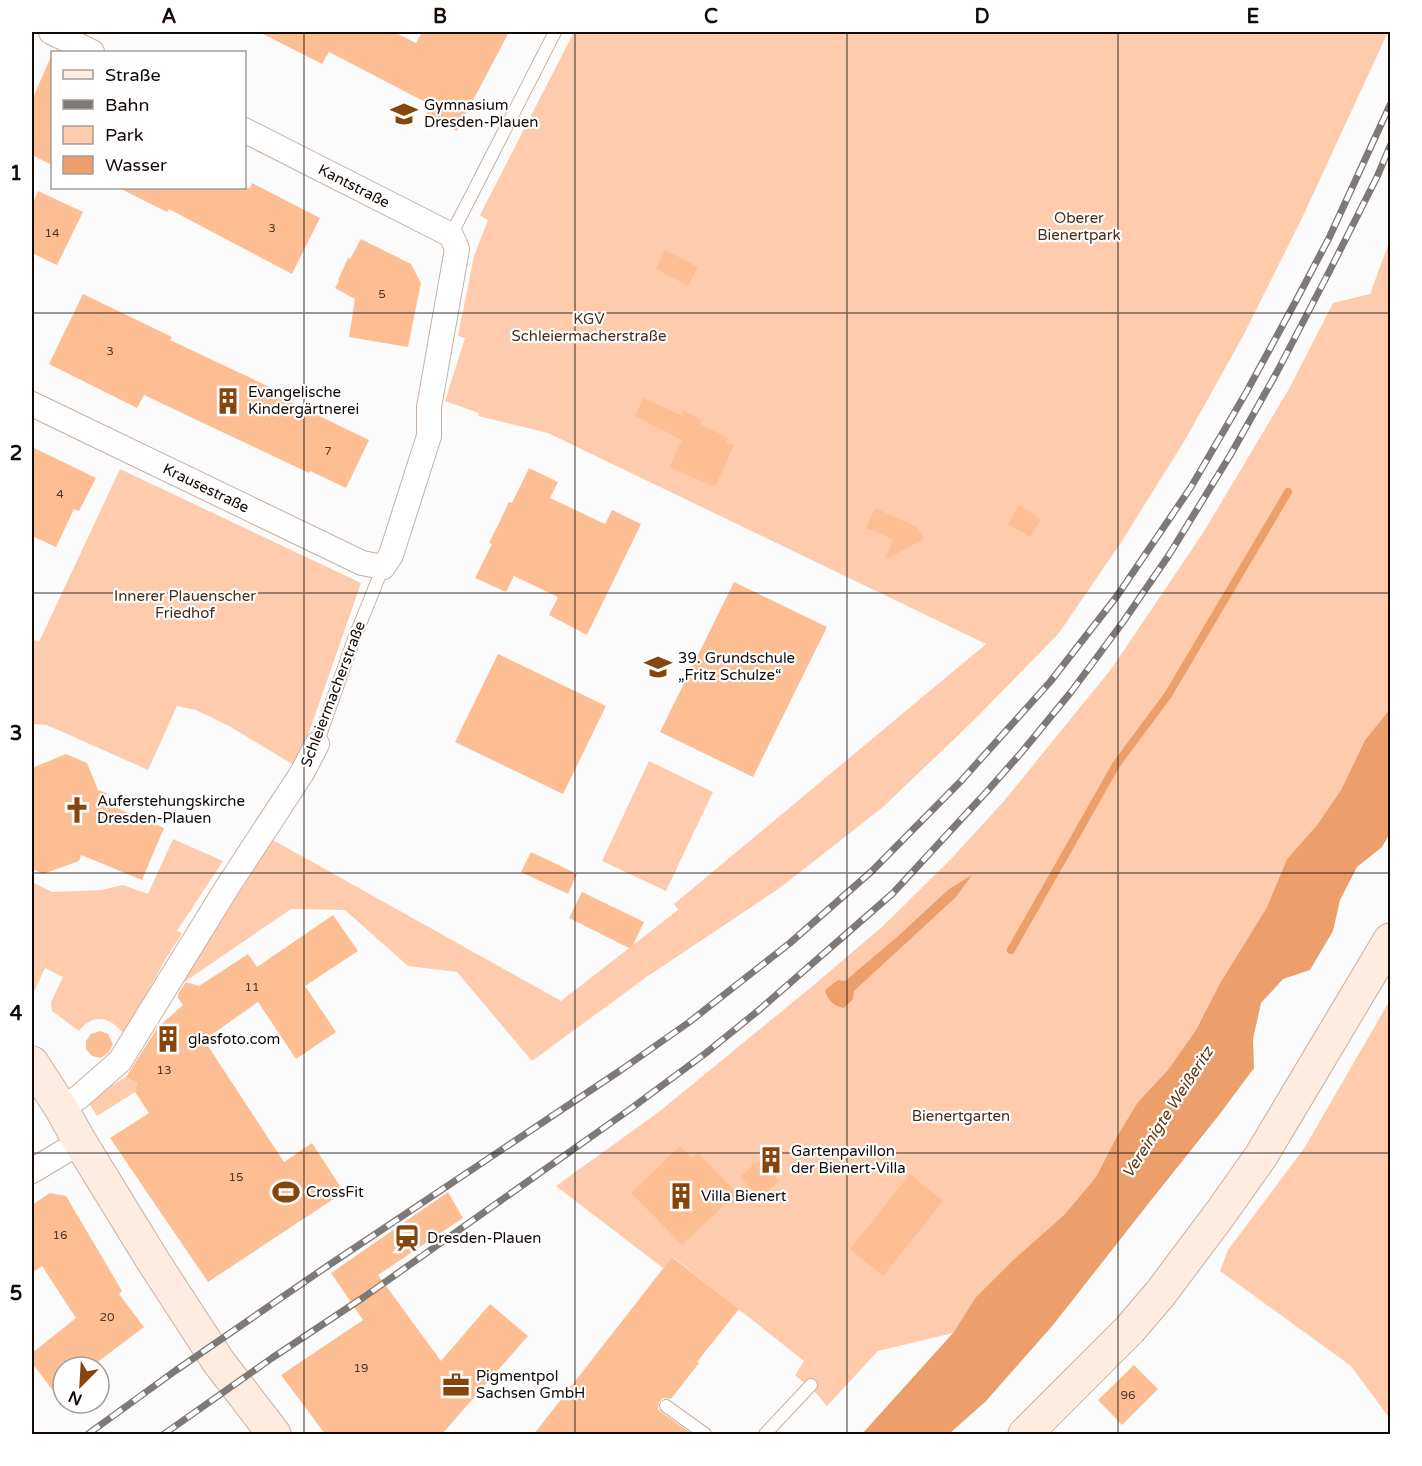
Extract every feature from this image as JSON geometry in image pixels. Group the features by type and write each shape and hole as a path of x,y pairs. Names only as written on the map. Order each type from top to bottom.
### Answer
{"main road":[{"path":"1025,1434 1130,1329 1160,1294 1220,1214 1261,1156 1390,940"},
{"path":"32,1063 153,1261 218,1361 274,1434"}],"street":[{"path":"51,32 90,51"},
{"name":"Kantstraße","path":"246,131 454,242"},
{"name":"Schleiermacherstraße","path":"383,567 391,555 429,436 429,407 454,242"},
{"name":"Krausestraße","path":"32,404 362,563 383,567"},
{"name":"Schleiermacherstraße","path":"61,1108 78,1097 120,1061 228,886 302,773 317,744"},
{"path":"32,1171 80,1142"}],"lane":[{"path":"454,242 555,32"},
{"name":"Schleiermacherstraße","path":"317,744 354,639 383,567"},
{"path":"765,1434 811,1384"},
{"path":"666,1406 705,1434"}],"green space":[{"path":"574,32 1388,32 1303,216 1243,336 1185,440 1120,544 1059,633 973,721 883,807 781,887 648,976 532,1061 457,972 408,966 345,910 291,909 180,985 273,840 561,1001 678,910 674,904 986,644 548,433 478,416 479,413 445,401 465,338 458,336 474,256 488,220 480,215"},
{"name":"Bienertgarten","path":"1390,240 1390,709 1365,740 1341,790 1317,825 1287,859 1267,907 1219,985 1196,1030 1168,1071 1138,1102 1096,1177 1064,1215 976,1297 953,1333 878,1351 827,1406 795,1375 804,1361 673,1257 663,1268 556,1186 660,1111 883,926 951,859 1004,801 1112,668 1205,530 1290,387 1333,303 1370,294"},
{"name":"Innerer Plauenscher Friedhof","path":"120,469 361,583 297,767 229,726 196,710 177,706 148,770 47,725 32,724 32,639 39,642"},
{"path":"649,761 713,792 666,891 602,861"},
{"path":"173,839 223,861 177,931 182,933 124,1035 114,1024 102,1019 90,1021 79,1031 52,1011 51,1002 63,977 45,968 32,996 32,882 52,892 101,890 123,885 148,894"},
{"path":"1390,1000 1390,1419 1351,1366 1220,1271 1228,1250 1305,1147"},
{"path":"126,1077 137,1083 135,1092 97,1116 87,1100"}],"water":[{"name":"Vereinigte Weißeritz","path":"1390,709 1390,833 1382,847 1357,867 1340,900 1333,931 1310,970 1283,979 1261,1003 1253,1039 1254,1068 1053,1325 986,1401 949,1434 862,1434 953,1333 976,1297 1064,1215 1096,1177 1138,1102 1168,1070 1196,1030 1219,985 1267,907 1287,859 1317,825 1341,790 1365,740"},
{"path":"972,875 956,897 854,991 853,999 844,1008 831,1002 825,990 838,980 845,981 949,889"}],"building":[{"path":"259,32 394,32 416,43 422,32 509,32 457,131 426,115 431,105 329,52 322,64"},
{"path":"51,56 51,164 32,155 32,100"},
{"path":"252,183 320,218 292,274 169,209 167,212 121,189 246,189 250,188"},
{"path":"38,191 83,212 57,265 32,253 32,205"},
{"path":"361,239 411,264 421,283 408,347 349,337 355,299 335,288 348,258 350,259"},
{"path":"665,250 698,267 688,286 656,269"},
{"path":"83,294 172,337 170,340 278,391 276,395 369,440 346,488 310,471 309,473 144,395 137,408 49,364"},
{"path":"643,398 681,415 683,410 702,420 700,424 728,438 726,442 734,445 715,487 669,467 682,440 635,416"},
{"path":"32,447 96,478 79,511 74,509 56,547 32,536"},
{"path":"529,468 558,482 550,498 605,524 612,510 641,524 587,635 549,615 558,597 514,576 506,592 475,578 509,502 512,503"},
{"path":"1019,505 1041,519 1030,537 1008,524"},
{"path":"875,508 917,527 924,539 885,560 893,539 866,528"},
{"path":"734,582 827,627 753,777 660,732"},
{"path":"498,654 606,706 563,794 455,742"},
{"name":"Auferstehungskirche Dresden-Plauen","path":"66,754 87,763 98,790 107,793 103,802 164,828 142,880 81,855 79,861 43,874 32,869 32,768"},
{"path":"531,852 577,874 568,894 521,872"},
{"path":"582,892 644,922 631,949 569,918"},
{"path":"333,915 358,951 305,986 336,1032 296,1059 258,1002 204,1040 284,1162 312,1143 344,1192 208,1282 110,1138 149,1113 135,1092 137,1083 126,1077 158,1027 183,1005 178,994 186,982 199,986 248,954 257,967"},
{"path":"100,1031 108,1034 113,1044 109,1052 101,1058 92,1056 86,1049 86,1041 91,1034"},
{"name":"Villa Bienert","path":"680,1146 692,1158 698,1153 737,1193 682,1245 631,1193"},
{"path":"758,1160 779,1181 760,1199 740,1177"},
{"path":"910,1174 943,1201 883,1276 850,1249"},
{"path":"448,1192 463,1218 378,1275 441,1361 490,1304 528,1336 442,1434 325,1434 281,1375 363,1320 331,1273"},
{"path":"50,1193 66,1196 122,1291 119,1294 144,1327 107,1355 51,1355 51,1388 32,1363 32,1353 76,1318 42,1266 32,1273 32,1205"},
{"path":"672,1257 739,1309 671,1399 663,1398 659,1402 658,1409 661,1412 692,1434 534,1434"},
{"path":"1134,1365 1158,1389 1122,1425 1098,1400"}],"waterway":[{"path":"1011,950 1116,765 1168,695 1288,492"}],"railway":[{"path":"88,1434 326,1267 688,1023 790,943 872,871 961,781 1050,682 1117,596 1191,487 1247,391 1329,238 1390,105"},
{"path":"164,1434 364,1297 706,1053 892,894 1021,753 1071,692 1169,555 1231,454 1277,372 1377,177 1390,146"}],"place":[{"name":"Gymnasium Dresden-Plauen","path":"404,114"},
{"name":"Evangelische Kindergärtnerei","path":"228,401"},
{"name":"39. Grundschule „Fritz Schulze“","path":"658,667"},
{"name":"Auferstehungskirche Dresden-Plauen","path":"77,810"},
{"name":"glasfoto.com","path":"168,1039"},
{"name":"Gartenpavillon der Bienert-Villa","path":"771,1160"},
{"name":"CrossFit","path":"286,1192"},
{"name":"Villa Bienert","path":"681,1196"},
{"name":"Dresden-Plauen","path":"407,1238"},
{"name":"Pigmentpol Sachsen GmbH","path":"456,1385"}],"park label":[{"name":"Oberer Bienertpark","path":"1079,226"},
{"name":"KGV Schleiermacherstraße","path":"589,328"}]}
